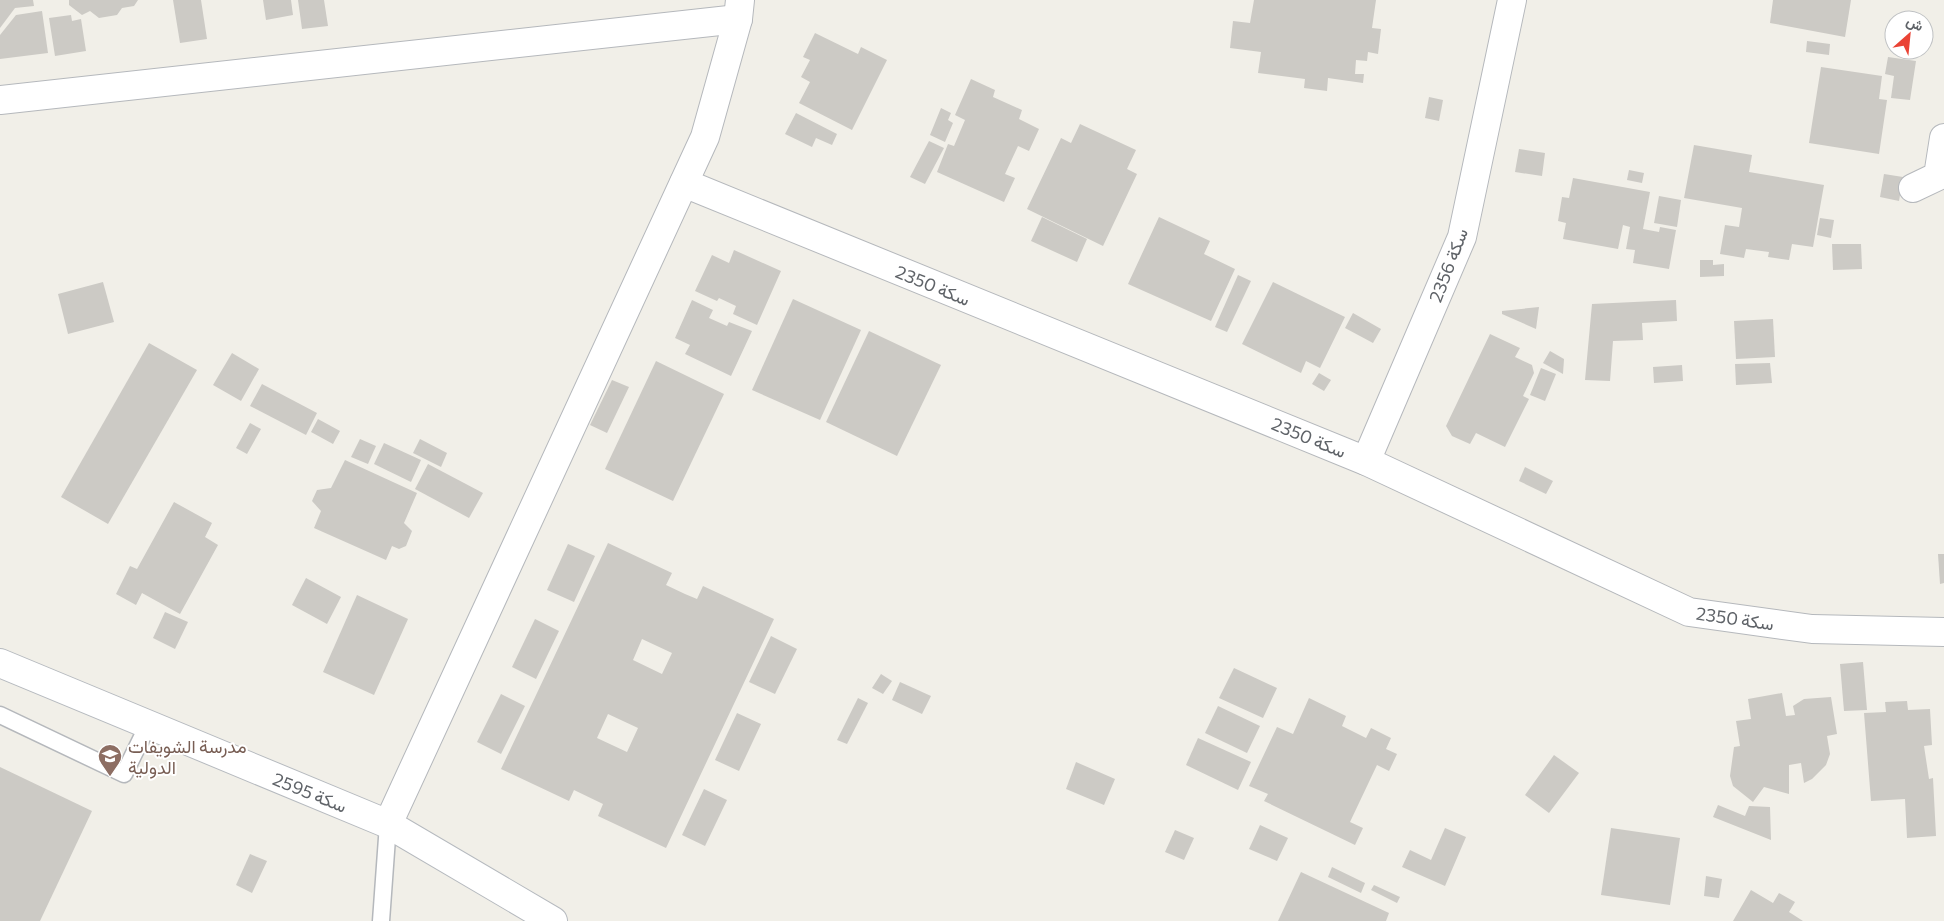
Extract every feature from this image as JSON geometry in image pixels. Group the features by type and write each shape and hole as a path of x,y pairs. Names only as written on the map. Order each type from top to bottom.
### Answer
{"street":[{"name":"سكة 2356","path":"1366,460 1462,237 1512,0"},
{"path":"0,100 739,10 705,137 388,824"},
{"path":"1913,188 1938,176 1944,138"},
{"name":"سكة 2350","path":"684,183 1366,460 1689,612 1812,629 1944,632"},
{"name":"سكة 2595","path":"0,663 388,824 553,921"}],"lane":[{"path":"0,716 124,774 148,725"},
{"path":"381,921 388,824"}],"building":[{"path":"0,0 33,0 34,6 15,8 0,28"},
{"path":"69,0 138,0 134,6 122,8 117,15 99,18 90,11 82,15 69,5"},
{"path":"173,0 201,0 207,39 180,43"},
{"path":"263,0 291,0 293,15 266,20"},
{"path":"298,0 324,0 328,26 302,29"},
{"path":"1254,0 1376,0 1372,28 1381,29 1378,54 1368,52 1367,61 1356,60 1355,74 1364,74 1363,83 1328,78 1327,91 1304,88 1305,79 1258,73 1261,52 1230,48 1233,21 1250,23"},
{"path":"1773,0 1851,0 1845,37 1770,23"},
{"path":"42,11 48,53 0,59 0,35 16,15"},
{"path":"71,15 72,21 81,19 86,51 55,56 49,18"},
{"path":"815,33 858,54 861,47 887,60 852,130 799,103 810,82 801,77 810,60 803,57"},
{"path":"1807,41 1830,44 1829,55 1806,52"},
{"path":"1887,60 1916,61 1910,100 1891,98 1894,76 1885,74"},
{"path":"1821,67 1882,76 1879,99 1887,100 1879,154 1809,143"},
{"path":"971,79 995,90 993,97 1022,110 1019,119 1039,129 1029,151 1018,146 1005,174 1015,178 1004,202 937,172 948,144 954,146 965,120 955,115"},
{"path":"1429,97 1443,100 1439,121 1425,118"},
{"path":"941,108 951,113 948,120 953,123 945,142 930,135"},
{"path":"796,113 837,134 832,145 816,138 812,147 785,134"},
{"path":"1080,124 1136,150 1127,169 1137,174 1103,246 1027,209 1061,138 1071,143"},
{"path":"929,141 944,148 925,184 910,177"},
{"path":"1694,145 1752,155 1749,172 1824,185 1813,247 1792,244 1789,260 1768,257 1769,252 1746,249 1744,258 1720,254 1725,225 1739,227 1742,208 1684,198"},
{"path":"1519,149 1545,153 1542,176 1515,172"},
{"path":"1629,170 1644,173 1642,183 1627,180"},
{"path":"1884,174 1903,177 1899,201 1880,197"},
{"path":"1573,178 1650,192 1643,229 1659,232 1660,227 1676,230 1669,269 1633,263 1635,250 1626,249 1630,227 1623,225 1618,249 1563,239 1566,223 1558,221 1562,197 1569,198"},
{"path":"1659,196 1681,200 1677,227 1654,223"},
{"path":"1042,217 1087,239 1077,262 1031,241"},
{"path":"1159,217 1210,241 1204,254 1235,269 1211,321 1128,284"},
{"path":"1820,218 1834,220 1831,238 1817,235"},
{"path":"1832,244 1861,244 1862,269 1833,270"},
{"path":"734,250 781,271 757,325 733,314 736,306 719,298 717,301 695,291 712,255 729,263"},
{"path":"1700,260 1713,260 1713,265 1724,264 1724,276 1700,277"},
{"path":"1238,275 1251,281 1227,332 1215,327"},
{"path":"103,282 114,322 68,334 58,294"},
{"path":"1273,282 1345,317 1320,368 1306,361 1301,373 1242,344"},
{"path":"793,299 861,330 820,420 752,390"},
{"path":"692,300 713,310 709,318 727,326 729,322 752,331 731,376 685,354 690,345 675,338"},
{"path":"1676,300 1677,321 1642,323 1643,340 1613,341 1610,381 1585,380 1592,304"},
{"path":"1539,307 1536,329 1502,314 1502,311"},
{"path":"1353,313 1381,329 1373,343 1345,328"},
{"path":"1773,319 1775,357 1736,359 1734,321"},
{"path":"869,331 941,365 897,456 826,422"},
{"path":"1490,334 1520,348 1515,357 1532,365 1534,373 1523,396 1529,399 1505,447 1476,433 1470,444 1452,436 1446,426"},
{"path":"149,343 197,370 108,524 61,497"},
{"path":"1550,351 1564,359 1563,374 1543,363"},
{"path":"232,353 259,369 241,401 213,385"},
{"path":"656,361 724,394 673,501 605,469"},
{"path":"1770,363 1772,383 1736,385 1735,364"},
{"path":"1682,365 1683,381 1654,383 1653,367"},
{"path":"1541,368 1556,374 1545,401 1530,395"},
{"path":"1319,373 1331,380 1324,391 1312,384"},
{"path":"612,380 629,387 607,433 590,425"},
{"path":"262,384 317,413 306,435 250,406"},
{"path":"318,419 340,431 333,444 311,432"},
{"path":"250,423 261,429 247,454 236,448"},
{"path":"360,439 376,446 368,464 351,457"},
{"path":"420,439 447,453 441,467 413,453"},
{"path":"384,443 421,460 411,482 374,464"},
{"path":"345,460 417,493 404,523 412,531 406,546 399,549 392,546 386,560 314,528 321,511 312,501 317,490 331,488"},
{"path":"428,464 483,493 469,518 415,489"},
{"path":"1525,467 1553,481 1546,494 1519,481"},
{"path":"174,502 212,523 205,537 218,545 180,614 142,593 136,605 116,594 130,566 137,569"},
{"path":"608,543 672,573 666,585 685,594 697,599 703,586 774,619 666,848 598,816 603,804 574,790 569,801 501,769","holes":["642,639 672,653 662,674 633,660","608,714 638,728 627,752 597,738"]},
{"path":"568,544 595,556 574,602 547,590"},
{"path":"1938,554 1944,554 1944,583 1940,584"},
{"path":"306,578 341,597 327,624 292,605"},
{"path":"357,595 408,619 374,695 323,672"},
{"path":"165,612 188,622 175,649 153,638"},
{"path":"535,619 559,631 536,679 512,667"},
{"path":"771,636 797,649 775,694 749,682"},
{"path":"1863,662 1867,710 1844,711 1840,664"},
{"path":"1234,668 1277,688 1263,718 1219,698"},
{"path":"881,674 892,681 883,694 872,688"},
{"path":"900,682 931,696 922,714 892,700"},
{"path":"1782,693 1786,716 1795,715 1793,706 1804,699 1831,697 1837,734 1827,736 1830,754 1826,765 1812,779 1804,783 1801,763 1789,765 1789,794 1764,787 1753,802 1733,786 1730,776 1734,747 1740,746 1736,721 1751,719 1748,699"},
{"path":"501,694 525,706 501,754 477,742"},
{"path":"858,698 868,703 847,744 837,740"},
{"path":"1309,698 1346,716 1342,726 1366,738 1371,728 1391,738 1386,749 1397,754 1389,771 1377,765 1350,822 1363,828 1355,845 1264,801 1268,794 1249,786 1277,727 1293,734"},
{"path":"1907,701 1908,710 1930,709 1932,745 1924,746 1929,779 1933,778 1936,836 1907,838 1905,799 1871,801 1864,713 1886,712 1885,702"},
{"path":"1218,706 1260,726 1247,753 1205,733"},
{"path":"737,713 761,724 739,771 715,760"},
{"path":"1198,738 1251,762 1238,790 1186,765"},
{"path":"1554,755 1579,773 1549,813 1525,795"},
{"path":"1076,762 1115,779 1104,805 1066,789"},
{"path":"0,767 92,811 40,921 0,921"},
{"path":"704,789 727,800 705,846 682,835"},
{"path":"1718,805 1745,816 1749,806 1770,807 1771,840 1713,817"},
{"path":"1260,825 1288,838 1277,861 1249,849"},
{"path":"1445,828 1466,837 1445,886 1402,867 1410,850 1431,860"},
{"path":"1611,828 1680,838 1670,905 1601,895"},
{"path":"1175,830 1194,838 1184,860 1165,852"},
{"path":"250,854 267,861 252,893 236,885"},
{"path":"1332,867 1365,883 1361,893 1328,877"},
{"path":"1301,872 1389,913 1386,921 1278,921"},
{"path":"1706,876 1722,879 1719,898 1704,896"},
{"path":"1374,885 1400,897 1397,903 1371,890"},
{"path":"1751,890 1773,903 1779,893 1795,902 1789,912 1803,921 1733,921"}],"place":[{"name":"مدرسة الشويفات الدولية","path":"110,777"}]}
